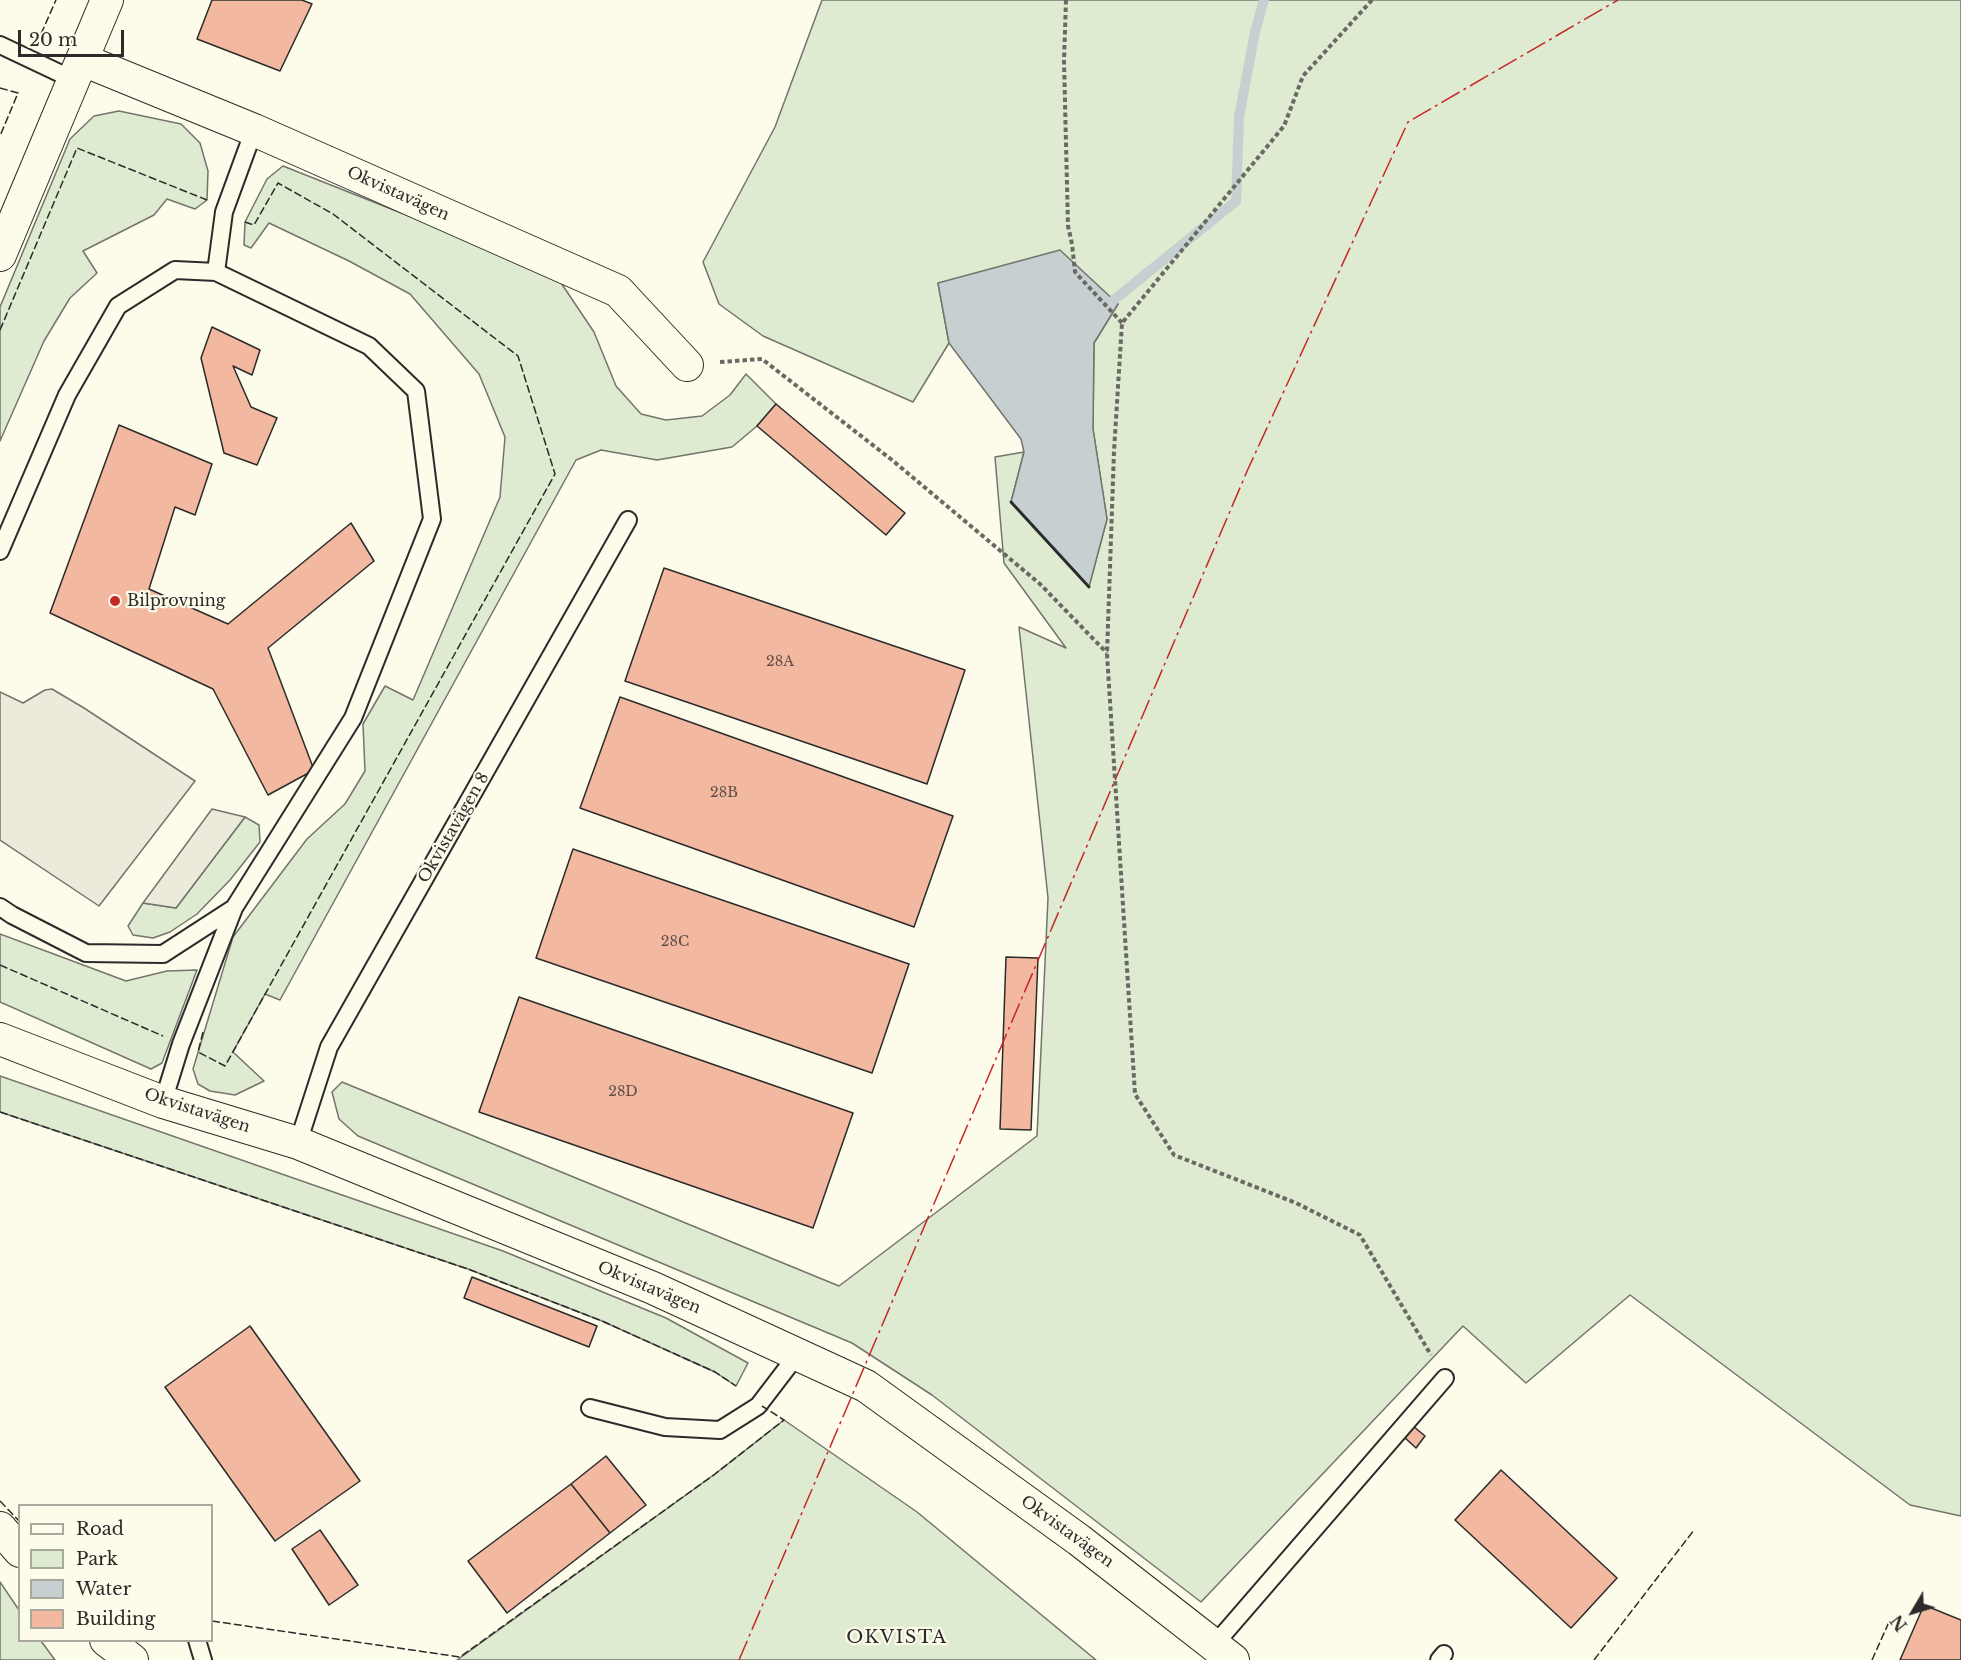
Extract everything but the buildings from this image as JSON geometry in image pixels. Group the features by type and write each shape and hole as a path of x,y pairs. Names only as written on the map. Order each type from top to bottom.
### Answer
{"street":[{"path":"0,255 107,0"},
{"name":"Okvistavägen","path":"78,70 254,130 618,291 687,365"},
{"name":"Okvistavägen","path":"0,1039 163,1102 298,1143 653,1288 866,1386 1079,1540 1224,1652"},
{"path":"0,1528 18,1549"},
{"path":"107,1642 132,1660"}],"lane":[{"path":"0,45 78,70"},
{"path":"216,272 224,212 254,130"},
{"path":"0,551 68,395 118,306 174,270 216,272 369,346 416,391 432,519 353,718 234,908 181,1044 163,1102"},
{"name":"Okvistavägen 8","path":"298,1143 329,1047 628,520"},
{"path":"0,907 86,952 164,954 234,908"},
{"path":"590,1408 665,1427 720,1430 758,1406 797,1355"},
{"path":"1224,1652 1444,1378"},
{"path":"197,1642 203,1660"}],"path":[{"path":"1066,0 1064,61 1068,226 1075,272 1122,323"},
{"path":"1372,0 1304,76 1284,126 1122,323 1114,451 1107,654 1135,1094 1174,1155 1296,1203 1360,1235 1444,1378"},
{"path":"687,365 762,359 892,460 1040,584 1107,654"}],"green space":[{"path":"822,0 1961,0 1961,1516 1910,1505 1630,1295 1526,1383 1463,1326 1201,1602 932,1395 852,1343 358,1136 339,1119 332,1092 342,1082 839,1286 1037,1136 1048,898 1019,627 1066,648 1004,563 995,457 1024,452 1011,502 1089,586 1107,519 1093,429 1094,343 1118,304 938,283 949,343 913,402 763,336 719,304 703,262 775,127"},
{"path":"119,111 181,124 200,143 208,171 207,200 195,209 167,199 154,215 83,251 97,273 70,298 44,341 0,441 0,307 70,139 94,116"},
{"path":"283,166 555,274 594,332 616,386 641,414 666,420 702,416 730,395 746,374 776,404 757,426 732,447 657,460 601,450 576,460 280,1000 265,994 233,1052 264,1081 235,1095 210,1091 198,1084 193,1069 233,937 307,839 345,804 365,771 363,724 385,686 413,700 500,497 505,437 479,374 410,294 349,261 269,223 251,248 244,245 245,222 267,179"},
{"path":"245,817 259,825 260,842 230,880 197,914 170,932 153,938 133,935 128,926 143,903 176,908"},
{"path":"0,934 126,981 167,971 197,970 162,1063 151,1069 0,1002"},
{"path":"0,1076 503,1251 666,1318 748,1363 736,1386 715,1372 602,1321 468,1269 0,1112"},
{"path":"784,1420 917,1512 1096,1660 457,1660 715,1474"},
{"path":"0,1582 18,1609 18,1642 42,1642 55,1660 0,1660"}],"shaded area":[{"path":"52,689 195,781 99,906 0,840 0,692 23,703 45,690"},
{"path":"212,809 245,817 176,908 143,903"}],"water":[{"path":"1060,250 1118,304 1094,343 1093,429 1107,519 1089,587 1011,502 1024,452 1021,439 949,343 938,283"}],"waterway":[{"path":"1104,308 1236,201 1239,117 1255,32 1264,0"}],"fence":[{"path":"41,34 56,0"},
{"path":"0,88 18,93 0,136"},
{"path":"0,330 77,148 207,200"},
{"path":"203,1032 198,1052 225,1066 555,474 518,356 333,214 278,183 254,225 245,222"},
{"path":"0,965 163,1036"},
{"path":"0,1112 468,1269 602,1321 715,1372 736,1386"},
{"path":"213,1621 460,1657 715,1474 784,1420 762,1406"},
{"path":"0,1501 18,1520"},
{"path":"1594,1660 1694,1530"},
{"path":"1872,1660 1889,1622"}],"wall":[{"path":"1011,502 1089,587"}],"power":[{"path":"739,1660 1248,469 1408,122 1618,0"}],"place":[{"name":"Bilprovning","path":"115,601"}],"district":[{"name":"OKVISTA","path":"897,1638"}]}
